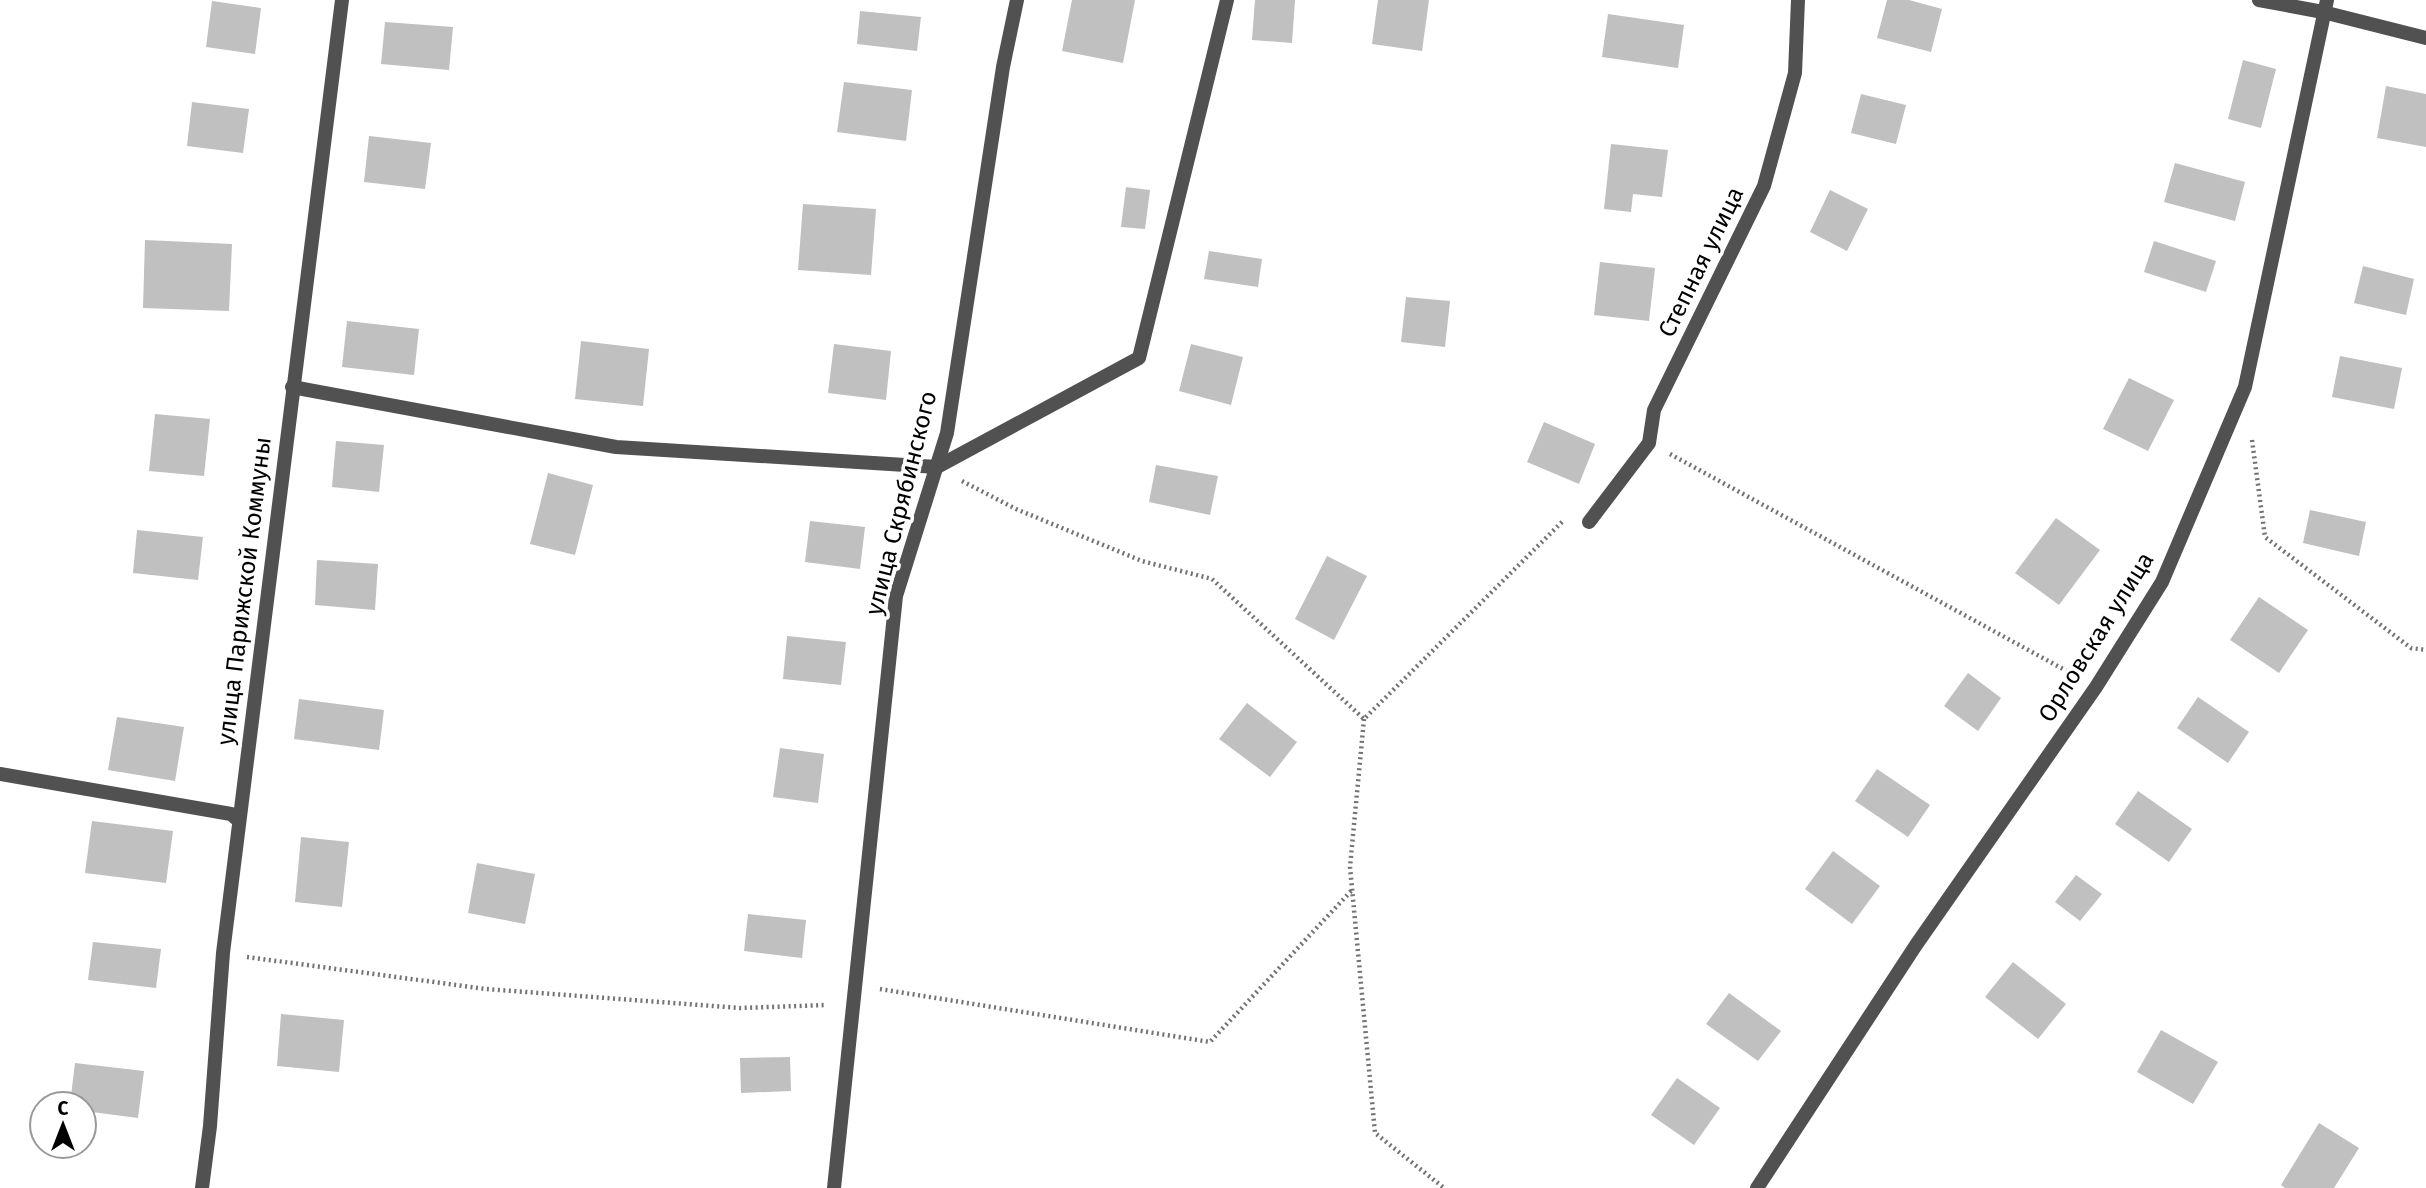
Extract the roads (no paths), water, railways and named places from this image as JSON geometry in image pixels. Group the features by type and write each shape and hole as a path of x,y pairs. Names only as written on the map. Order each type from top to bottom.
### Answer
{"street":[{"name":"улица Парижской Коммуны","path":"202,1188 210,1126 223,953 342,0"},
{"name":"улица Скрябинского","path":"834,1188 897,596 947,433 1003,66 1017,0"},
{"path":"292,387 616,447 937,467 1139,358 1227,0"},
{"name":"Степная улица","path":"1589,523 1649,443 1654,410 1764,186 1795,73 1798,0"},
{"path":"2259,0 2325,6 2426,38"},
{"name":"Орловская улица","path":"1756,1188 1916,945 2096,687 2162,582 2245,387 2325,6"},
{"path":"0,774 231,814 239,821"}]}
